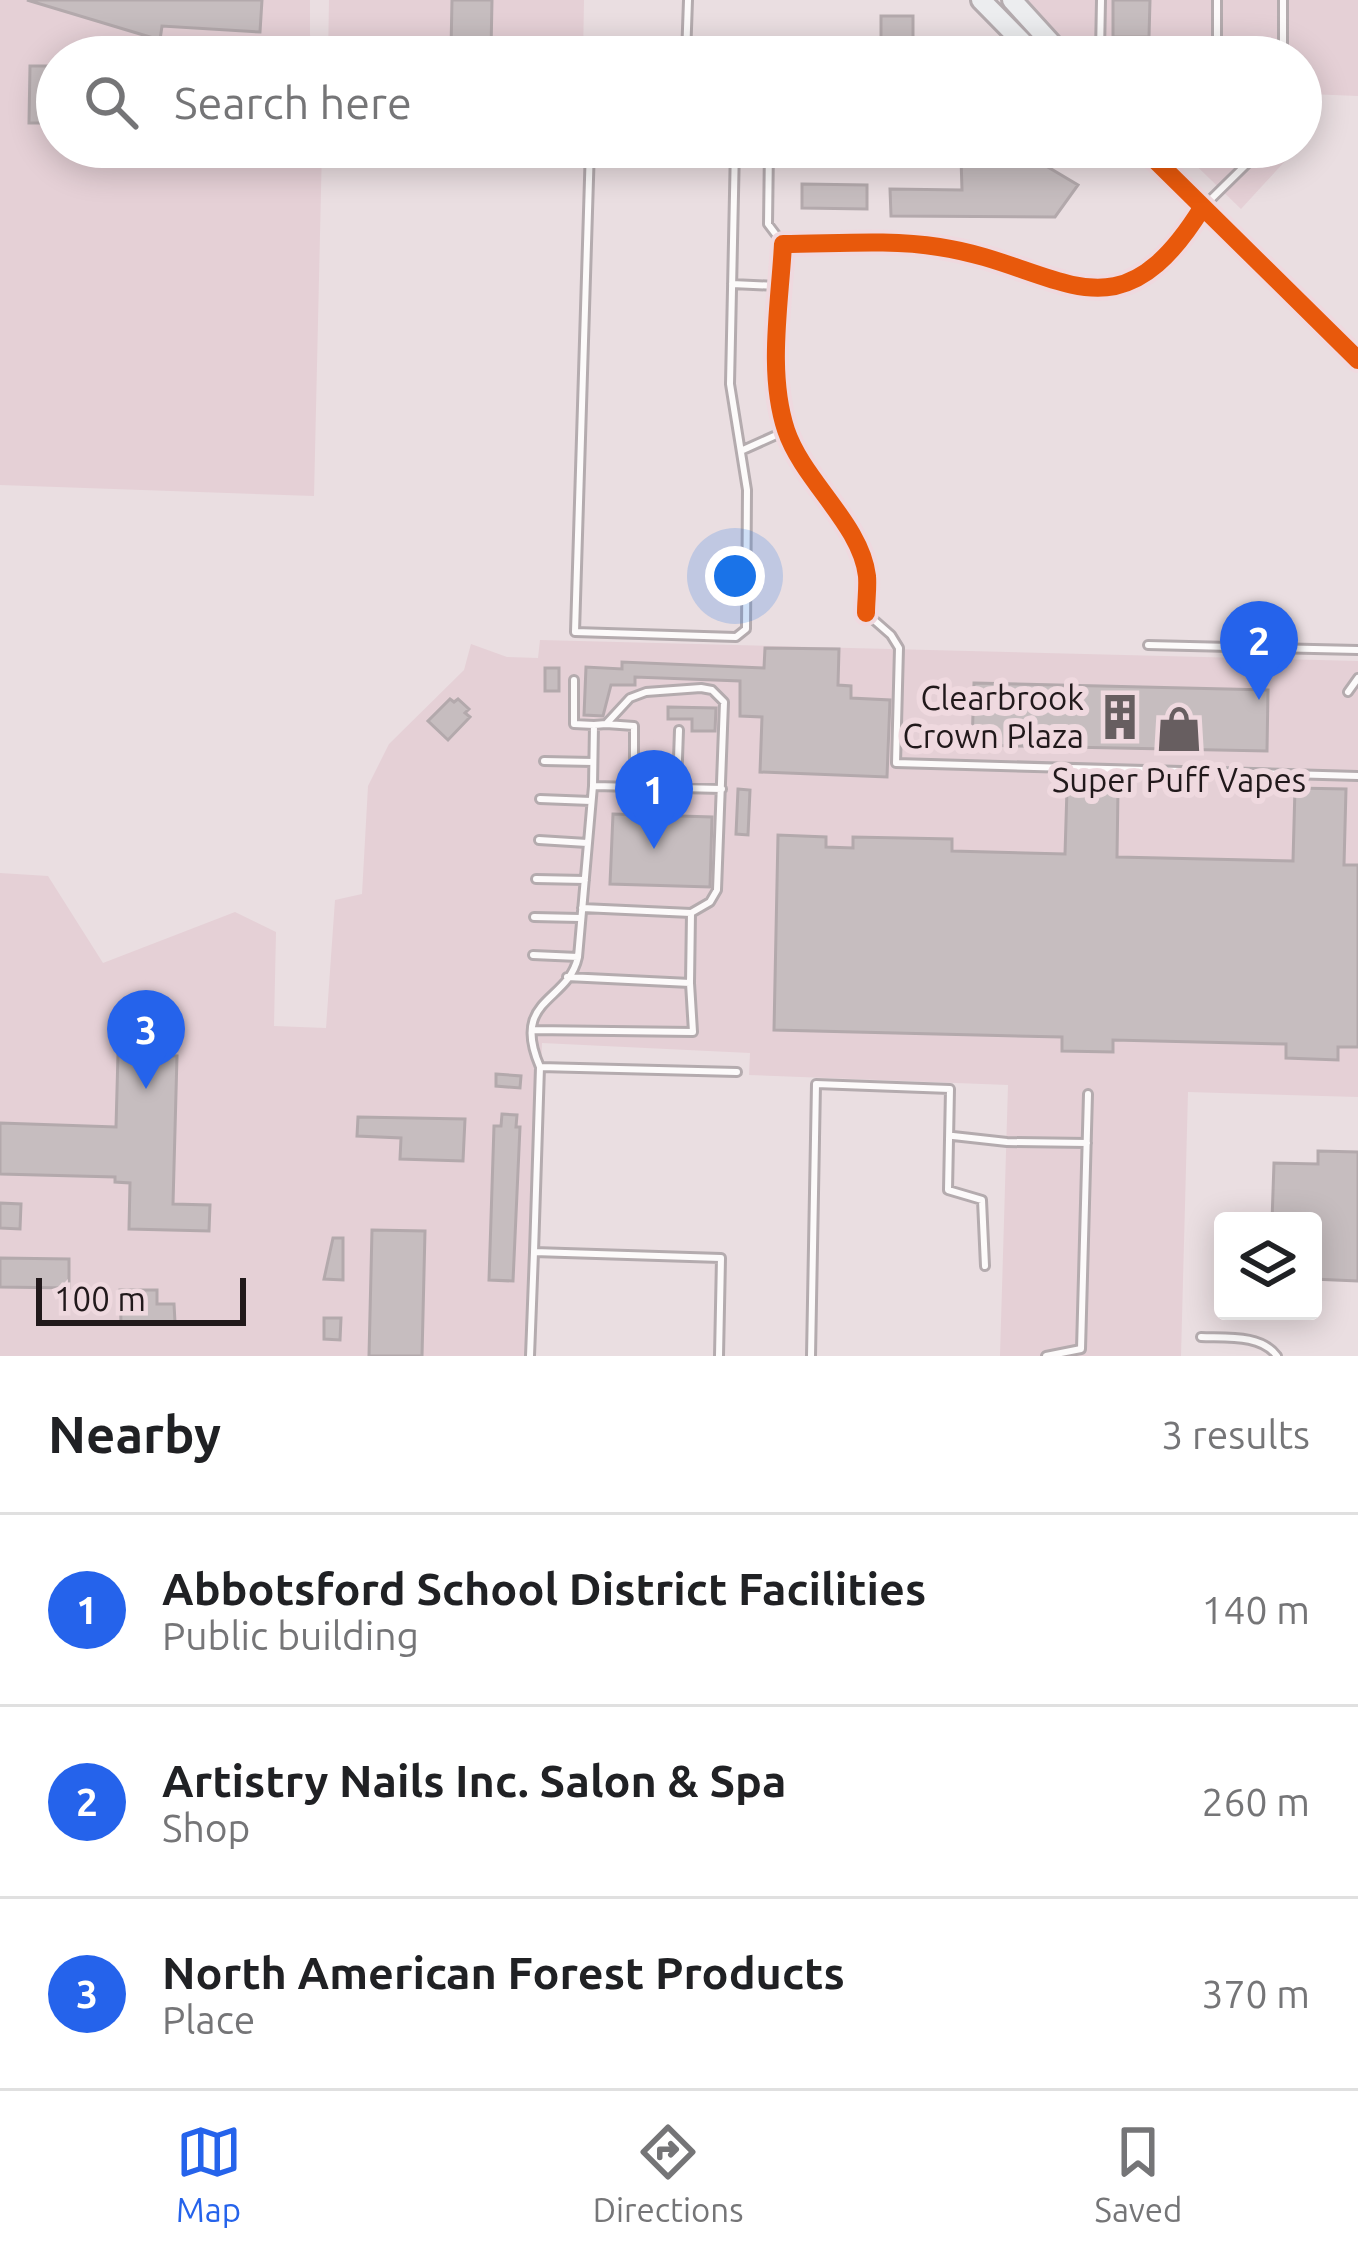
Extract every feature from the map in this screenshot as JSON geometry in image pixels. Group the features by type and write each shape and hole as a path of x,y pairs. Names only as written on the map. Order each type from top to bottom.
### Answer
{"main road":[{"path":"981,0 1016,36"},
{"path":"1012,0 1045,36"},
{"path":"1163,168 1358,360"}],"street":[{"path":"866,614 867,573 857,549 843,521 814,486 786,430 776,380 783,244 934,246 1088,290 1120,286 1148,273 1183,238 1202,208"}],"lane":[{"path":"687,36 688,0"},
{"path":"1099,36 1101,0"},
{"path":"1216,36 1217,0"},
{"path":"1282,36 1283,0"},
{"path":"589,168 575,632 736,637 744,633 747,490 730,384 735,168"},
{"path":"769,168 769,224 783,244"},
{"path":"1202,208 1243,168"},
{"path":"732,284 781,286"},
{"path":"743,450 786,430"},
{"path":"866,614 891,634 899,648 896,763 1358,776"},
{"path":"1148,645 1358,650"},
{"path":"1348,692 1358,678"},
{"path":"574,680 574,724 634,726 634,788"},
{"path":"582,908 691,913 710,902 717,890 724,702 712,690 646,692 630,698 606,724"},
{"path":"530,1356 539,1067 533,1018 578,964 594,725"},
{"path":"677,788 680,730"},
{"path":"544,760 593,762"},
{"path":"593,786 722,789"},
{"path":"540,799 591,801"},
{"path":"539,840 587,843"},
{"path":"536,879 585,880"},
{"path":"532,1030 693,1033 691,913"},
{"path":"534,917 580,918"},
{"path":"533,955 578,957"},
{"path":"567,977 690,982"},
{"path":"539,1067 737,1072"},
{"path":"811,1356 816,1084 950,1089 948,1190 982,1200 985,1266"},
{"path":"1046,1356 1081,1353 1088,1094"},
{"path":"951,1136 1087,1144"},
{"path":"534,1252 721,1258 719,1356"},
{"path":"1201,1336 1249,1340 1271,1348 1277,1356"}],"shaded area":[{"path":"0,0 310,0 310,36 36,36 36,168 322,168 314,496 0,485"},
{"path":"329,0 584,0 583,36 328,36"},
{"path":"1024,0 1358,0 1358,96 1322,95 1322,36 1061,36"},
{"path":"1199,168 1279,168 1241,209"},
{"path":"540,640 1358,661 1358,1097 1188,1092 1181,1356 1000,1356 1008,1085 749,1075 750,1053 542,1043 531,1356 0,1356 0,873 48,876 103,963 235,912 276,932 274,1026 326,1028 335,900 362,894 368,786 389,744 464,670 471,644 507,657 538,658"}],"building":[{"path":"27,0 262,0 260,32 162,26 161,36 147,36"},
{"path":"452,0 492,0 491,36 451,36"},
{"path":"1113,0 1150,0 1149,36 1113,36"},
{"path":"881,16 913,16 913,36 881,36"},
{"path":"30,66 36,66 36,123 29,123"},
{"path":"961,168 1049,168 1078,185 1055,217 891,216 890,189 962,190"},
{"path":"802,184 867,185 867,209 802,208"},
{"path":"765,648 839,649 838,685 851,686 851,698 890,700 887,777 760,772 762,717 740,716 740,681 635,677 635,685 611,685 603,716 584,715 586,667 622,669 622,662 764,668"},
{"path":"545,668 559,668 559,691 545,691"},
{"name":"Clearbrook Crown Plaza","path":"974,683 1268,690 1267,751 972,745"},
{"path":"450,699 458,699 469,709 465,713 470,717 448,740 428,721"},
{"path":"668,707 716,708 715,731 692,731 692,719 668,719"},
{"path":"1295,788 1346,789 1344,865 1358,865 1358,1047 1338,1047 1338,1060 1286,1058 1286,1044 1113,1040 1113,1052 1062,1051 1062,1037 774,1030 778,835 826,837 826,847 853,848 853,837 952,839 952,851 1065,854 1067,789 1118,790 1117,857 1293,861"},
{"path":"738,789 750,790 748,835 736,834"},
{"path":"613,814 712,817 710,887 610,884"},
{"path":"118,1054 177,1056 173,1204 210,1205 209,1231 129,1229 130,1183 115,1182 115,1177 0,1174 0,1123 116,1127"},
{"path":"496,1074 521,1076 520,1088 496,1086"},
{"path":"502,1114 517,1115 516,1127 520,1127 513,1281 489,1280 494,1126 501,1126"},
{"path":"358,1117 465,1119 463,1161 400,1159 401,1138 357,1136"},
{"path":"1318,1151 1358,1152 1358,1281 1322,1279 1322,1212 1272,1212 1274,1163 1318,1164"},
{"path":"0,1203 21,1204 20,1229 0,1228"},
{"path":"372,1230 425,1231 422,1356 369,1356"},
{"path":"333,1238 343,1238 343,1280 324,1279"},
{"path":"0,1258 69,1259 69,1288 0,1287"},
{"path":"120,1290 157,1290 157,1304 174,1304 175,1322 121,1322"},
{"path":"324,1318 341,1318 340,1340 324,1339"}],"cycle path":[{"path":"1163,168 1358,360"},
{"path":"866,613 867,576 862,557 843,520 794,449 780,408 776,337 783,244 939,247 1083,287 1112,287 1141,276 1171,251 1202,208"}],"place":[{"name":"Artistry Nails Inc. Salon & Spa","path":"1259,700"},
{"name":"Clearbrook Crown Plaza","path":"1120,717"},
{"name":"Super Puff Vapes","path":"1179,729"},
{"name":"Abbotsford School District Facilities","path":"654,849"},
{"name":"North American Forest Products","path":"146,1089"}]}
